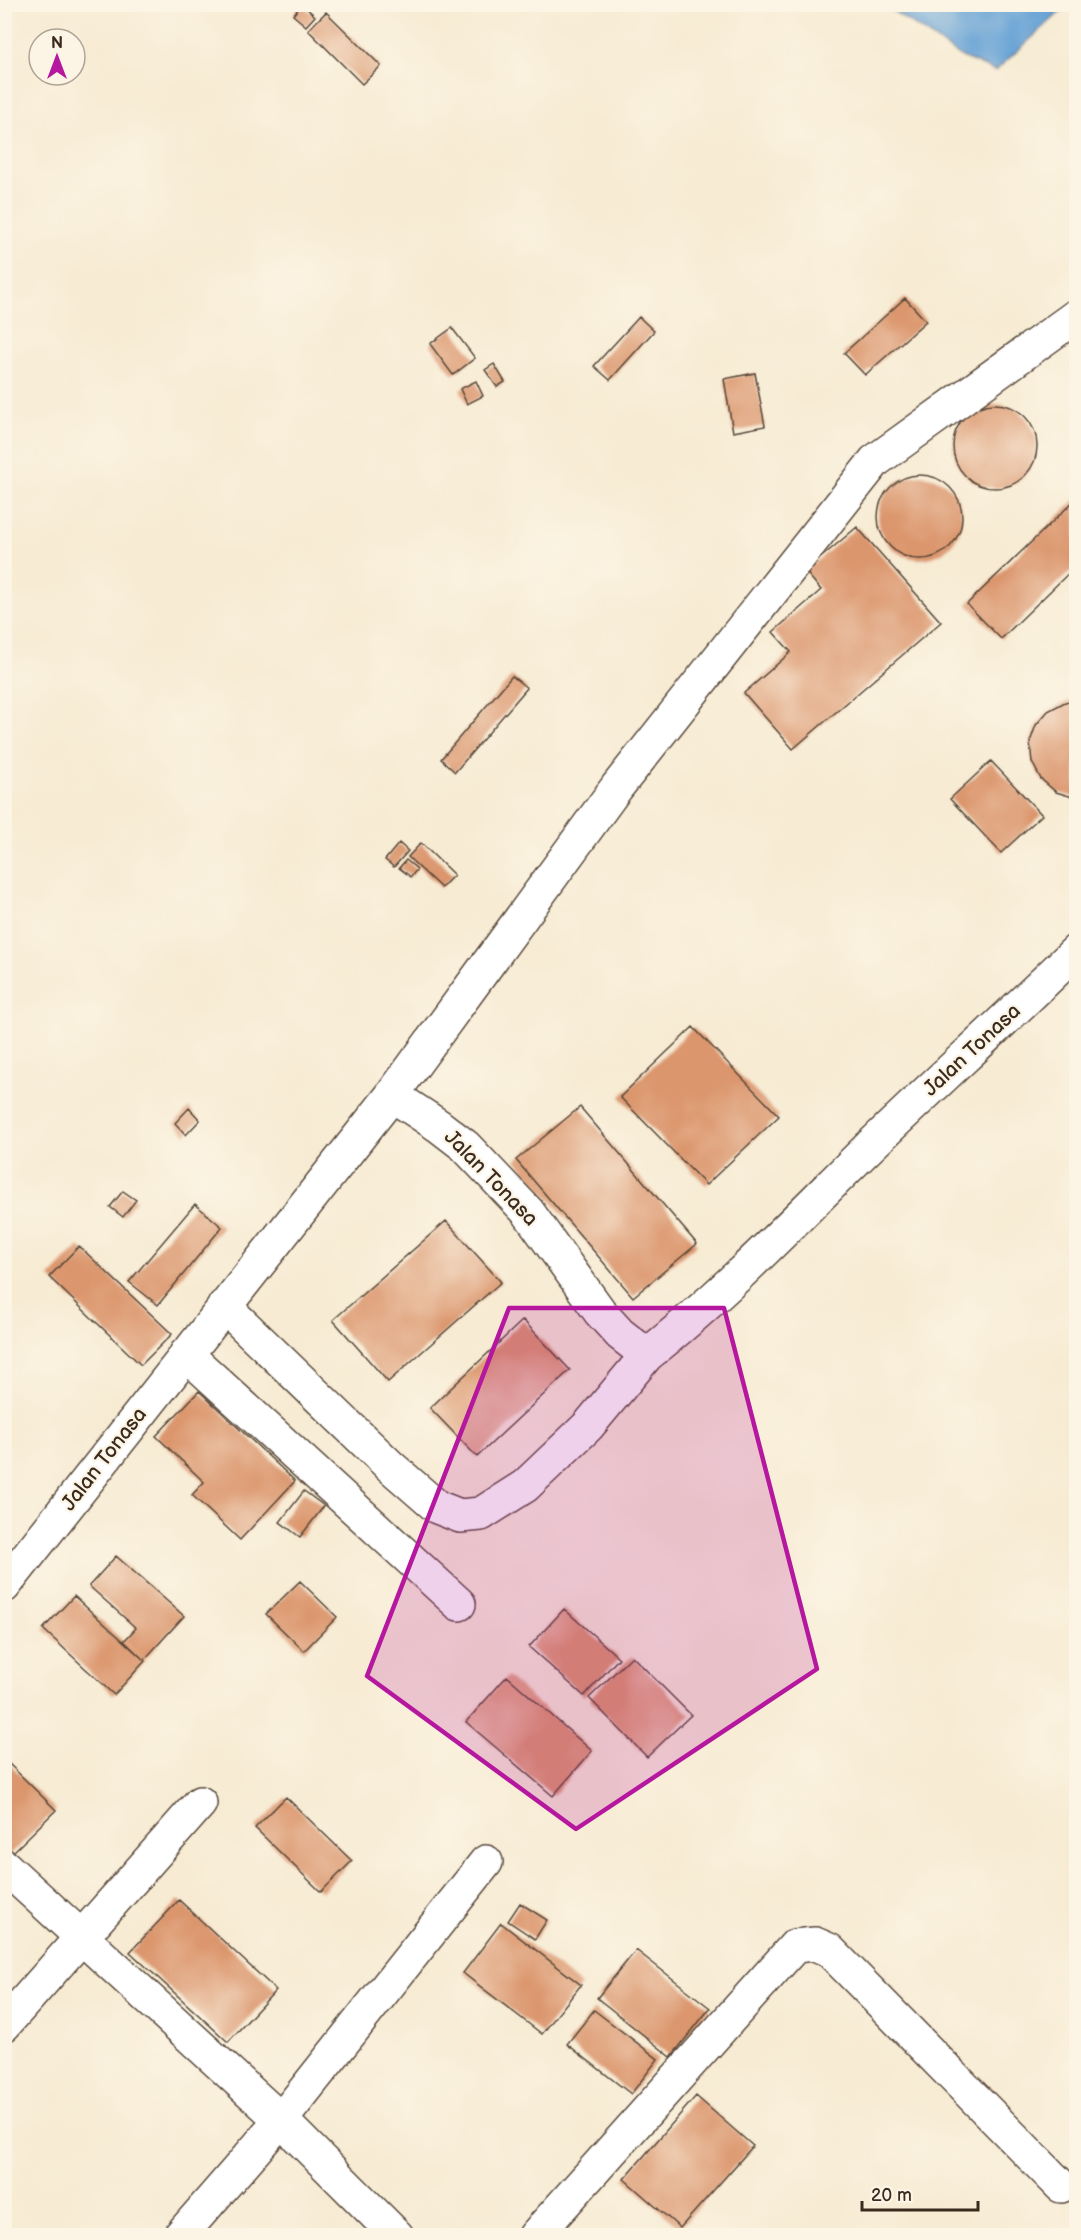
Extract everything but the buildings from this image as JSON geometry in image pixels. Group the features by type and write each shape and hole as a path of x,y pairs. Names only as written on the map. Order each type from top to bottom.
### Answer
{"street":[{"path":"392,1095 617,787 875,461 1077,316"},
{"name":"Jalan Tonasa","path":"4,1586 392,1095 465,1146 528,1212 600,1312 620,1334 647,1355 744,1272 864,1152 1077,951"},
{"path":"224,1306 390,1466 437,1507 460,1516 481,1514 525,1486 588,1426 647,1355"},
{"path":"186,1354 459,1604"},
{"path":"4,2025 200,1803"},
{"path":"180,2235 281,2120 486,1862"},
{"path":"4,1866 281,2120 397,2235"},
{"path":"535,2235 795,1946 815,1944 829,1950 1061,2186"}],"highlighted area":[{"path":"509,1308 724,1308 817,1669 576,1829 367,1676"}],"water":[{"path":"1068,4 995,71 960,56 884,5"}]}
